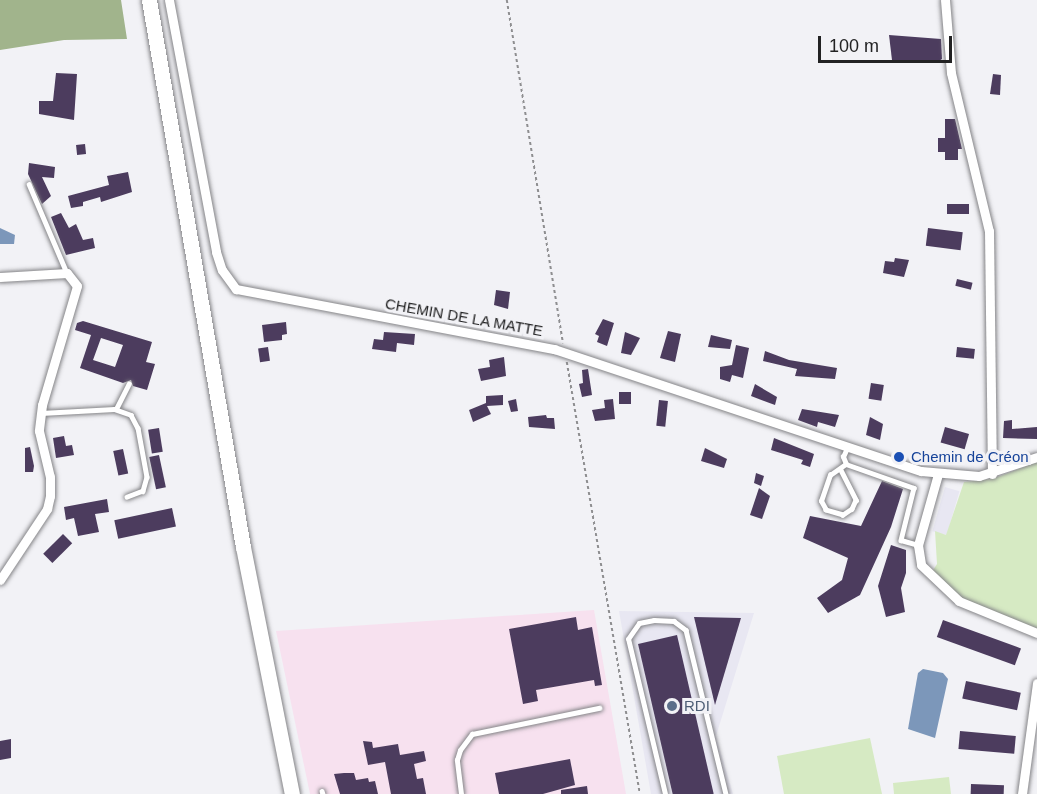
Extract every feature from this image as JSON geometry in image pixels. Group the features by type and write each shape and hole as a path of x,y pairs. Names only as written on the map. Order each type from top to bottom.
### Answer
{"main road":[{"path":"149,0 243,547 292,794"}],"street":[{"name":"CHEMIN DE LA MATTE","path":"169,0 216,252 222,270 236,289 261,296 520,340 938,474 992,474 1037,457"},
{"path":"945,0 951,73 989,231 992,474"},
{"path":"0,277 67,273 77,286 46,385 41,413 39,431 50,477 48,502 0,580"},
{"path":"938,474 918,545 921,565 959,601 1037,633"},
{"path":"1022,794 1037,683"}],"lane":[{"path":"29,184 67,273"},
{"path":"116,409 129,384"},
{"path":"41,413 116,409 131,415 138,428 147,477 143,491 127,497"},
{"path":"848,445 843,457 846,464 911,484 915,492 901,540 918,545"},
{"path":"841,470 856,500 852,509 843,514 826,510 821,501 830,475 841,470 846,464"},
{"path":"665,794 628,639 639,623 654,620 674,621 686,630 726,794"},
{"path":"461,794 457,760 472,734 599,708"}],"path":[{"path":"507,0 640,794"}],"shaded area":[{"path":"945,487 959,491 947,535 932,531"},
{"path":"594,610 626,794 310,794 276,631"},
{"path":"619,611 754,613 716,736 733,794 651,794"}],"green space":[{"path":"0,0 121,0 127,39 64,40 0,50"},
{"path":"1037,462 1037,630 960,599 932,572 937,564 935,531 946,535 964,482 992,479"},
{"path":"870,738 882,794 784,794 777,756"},
{"path":"949,777 951,794 894,794 893,783"}],"water":[{"path":"0,228 15,235 14,244 0,244"},
{"path":"923,669 943,673 948,679 935,738 908,729 918,673"}],"building":[{"path":"889,35 941,39 942,59 936,63 892,60"},
{"path":"56,73 77,74 74,120 39,114 39,101 53,101"},
{"path":"993,74 1001,75 1000,95 990,94"},
{"path":"945,119 955,119 962,149 958,149 958,160 945,160 945,152 938,152 938,138 945,138"},
{"path":"85,144 86,154 77,155 76,145"},
{"path":"29,163 55,167 54,178 42,177 51,196 42,204 28,174"},
{"path":"128,172 132,192 101,202 100,197 83,202 83,206 71,208 68,196 109,185 107,176"},
{"path":"947,204 969,204 969,214 947,214"},
{"path":"61,213 69,228 76,224 83,240 93,238 95,248 66,255 51,217"},
{"path":"928,228 963,232 961,250 926,246"},
{"path":"895,258 909,260 904,277 883,273 885,261 894,262"},
{"path":"957,279 973,283 971,290 955,286"},
{"path":"496,290 510,292 508,309 494,305"},
{"path":"603,319 614,323 607,346 597,342 599,336 595,334"},
{"path":"83,321 152,342 146,362 155,364 147,390 133,386 131,380 123,383 80,368 91,335 75,330 77,323","holes":["101,338 123,345 115,367 93,360"]},
{"path":"286,322 287,334 282,335 282,340 264,342 262,325"},
{"path":"668,331 681,334 675,362 660,358"},
{"path":"384,332 415,334 414,345 397,343 396,352 372,349 374,339 383,340"},
{"path":"625,332 640,338 631,355 621,353"},
{"path":"711,335 732,340 730,349 708,347"},
{"path":"736,345 749,348 743,378 732,375 730,382 720,379 720,367 732,365"},
{"path":"268,347 270,361 260,362 258,348"},
{"path":"957,347 975,349 974,359 956,357"},
{"path":"765,351 789,360 837,368 835,379 795,376 797,369 763,361"},
{"path":"504,357 506,376 481,381 478,369 490,367 489,360"},
{"path":"588,369 592,395 582,397 579,384 583,383 582,370"},
{"path":"871,383 884,385 881,401 868,399"},
{"path":"755,384 777,397 775,405 751,396"},
{"path":"619,392 631,392 631,404 619,404"},
{"path":"503,395 503,405 487,406 491,414 473,422 469,410 486,403 486,396"},
{"path":"516,399 518,411 511,412 508,401"},
{"path":"613,399 615,419 595,421 592,410 605,408 604,400"},
{"path":"659,400 668,401 665,427 656,426"},
{"path":"802,409 839,415 835,427 818,422 817,427 798,420"},
{"path":"546,415 547,418 554,418 555,429 529,427 528,417"},
{"path":"870,417 883,424 880,440 866,435"},
{"path":"1012,420 1012,429 1037,427 1037,439 1003,438 1004,421"},
{"path":"945,427 969,434 965,449 941,442"},
{"path":"159,428 163,452 152,453 148,430"},
{"path":"64,436 66,446 72,445 74,455 56,458 53,438"},
{"path":"774,438 814,454 810,467 801,464 803,460 771,450"},
{"path":"30,447 33,472 25,472 25,448"},
{"path":"705,448 727,459 724,468 701,461"},
{"path":"123,449 128,473 118,476 113,451"},
{"path":"159,455 166,487 156,489 149,457"},
{"path":"756,473 764,476 761,486 754,483"},
{"path":"882,481 903,489 891,527 860,595 828,613 817,598 842,580 848,558 803,538 810,516 861,526"},
{"path":"759,488 770,496 762,519 750,515"},
{"path":"107,499 109,512 95,514 99,532 78,536 74,518 66,520 64,507"},
{"path":"172,508 176,527 118,539 114,520"},
{"path":"63,534 72,543 52,563 43,554"},
{"path":"891,545 906,550 906,573 901,588 905,612 886,617 878,586"},
{"path":"576,617 578,630 592,627 602,685 595,686 594,680 536,690 538,701 523,704 509,629"},
{"path":"694,617 741,618 715,705"},
{"path":"943,620 1021,648 1015,665 937,637"},
{"path":"677,635 714,794 673,794 638,644"},
{"path":"966,681 1021,693 1017,710 962,699"},
{"path":"960,731 1016,736 1014,754 958,749"},
{"path":"11,739 11,758 0,760 0,741"},
{"path":"363,741 372,742 373,748 398,744 400,755 424,751 426,761 414,764 417,779 423,778 426,794 391,794 385,762 368,765"},
{"path":"570,759 575,785 543,794 499,794 495,773"},
{"path":"354,773 356,780 368,778 369,782 375,781 378,794 340,794 334,774"},
{"path":"971,784 1004,785 1004,794 971,794"},
{"path":"587,786 588,794 561,794 561,790"}],"place":[{"name":"Chemin de Créon","path":"899,457"},
{"name":"RDI","path":"672,706"}]}
